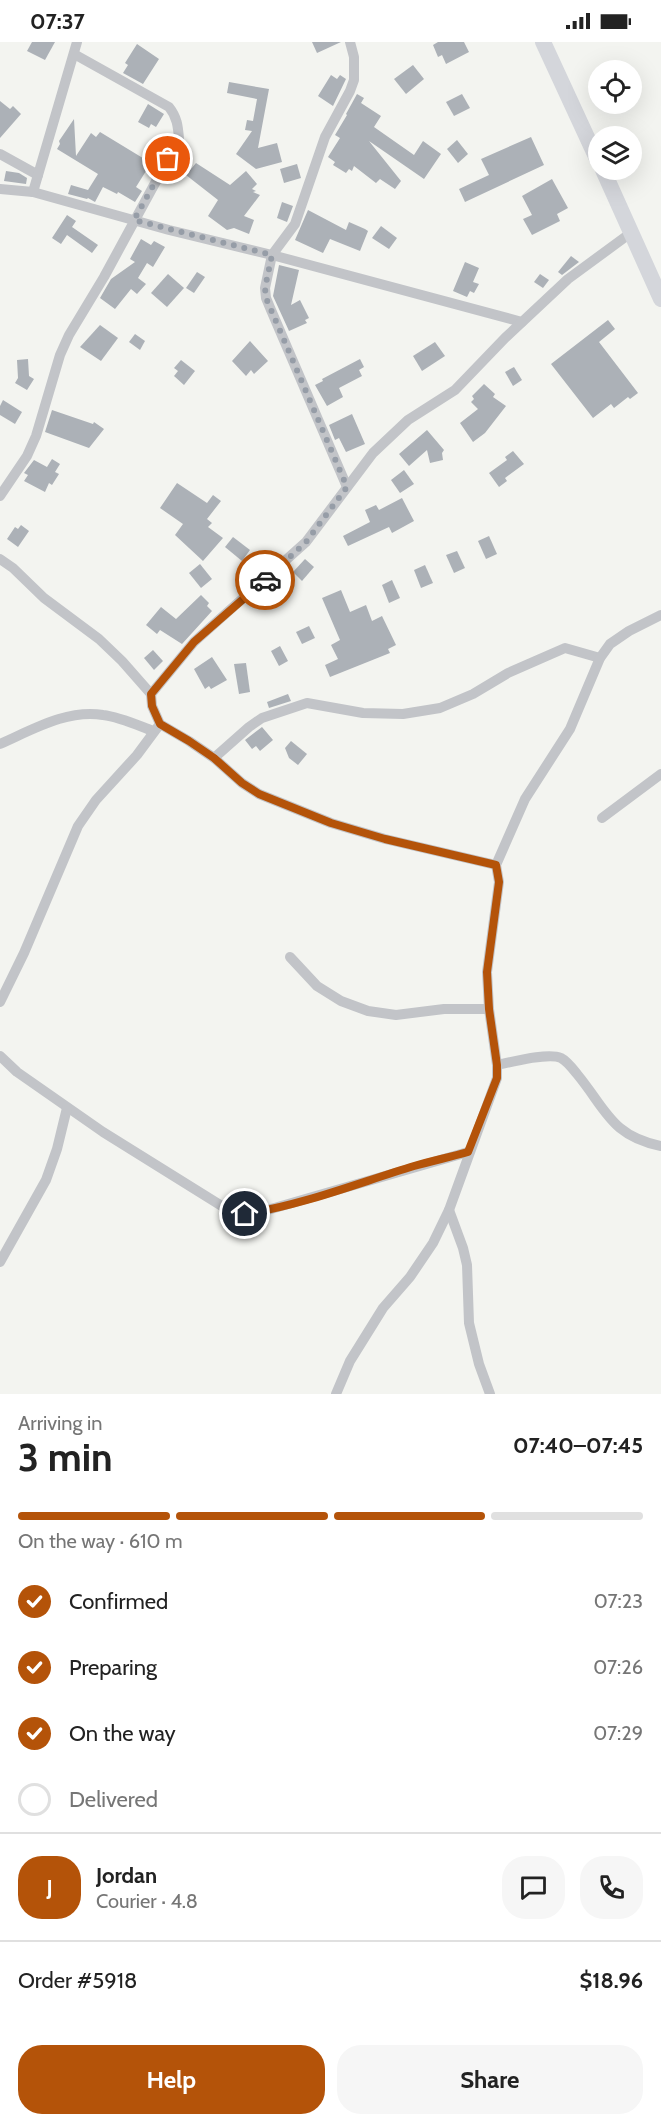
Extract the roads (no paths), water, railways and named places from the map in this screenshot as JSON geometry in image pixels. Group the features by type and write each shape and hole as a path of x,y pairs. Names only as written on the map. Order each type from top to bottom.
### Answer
{"main road":[{"path":"543,42 588,139"},
{"path":"608,180 661,299"}],"street":[{"path":"33,192 77,42"},
{"path":"347,487 266,298 265,288 272,255 295,224 325,136 350,92 356,72 350,42"},
{"path":"0,496 27,456 36,436 53,375 69,335 104,277 179,139 175,114 169,107 74,54"},
{"path":"0,154 38,175"},
{"path":"0,189 33,192 522,322"},
{"path":"151,694 194,642 306,542 373,453 408,420 455,390 568,279 632,232"},
{"path":"0,559 13,568 44,598 99,639 151,694 156,728 137,755 96,800 78,826 24,953 0,1002"},
{"path":"336,1394 350,1361 383,1308 410,1277 433,1243 449,1210 468,1152 497,1078 487,972 499,882 496,865 525,799 570,729 600,658 610,644 619,637 661,615"},
{"path":"214,758 262,718 306,703 363,713 403,714 440,708 473,694 508,673 565,648 600,658"},
{"path":"0,744 56,721 84,714 104,715 156,728 189,741 259,794 331,823 385,839 496,865"},
{"path":"602,818 661,774"},
{"path":"290,957 317,986 341,1001 368,1011 396,1015 444,1009 489,1009"},
{"path":"0,1056 17,1072 67,1108 233,1213 264,1211 468,1152"},
{"path":"497,1065 549,1056 561,1058 585,1084 605,1114 624,1133 646,1143 661,1146"},
{"path":"0,1262 46,1180 57,1149 67,1108"},
{"path":"449,1210 467,1265 469,1323 479,1364 490,1394"}]}
